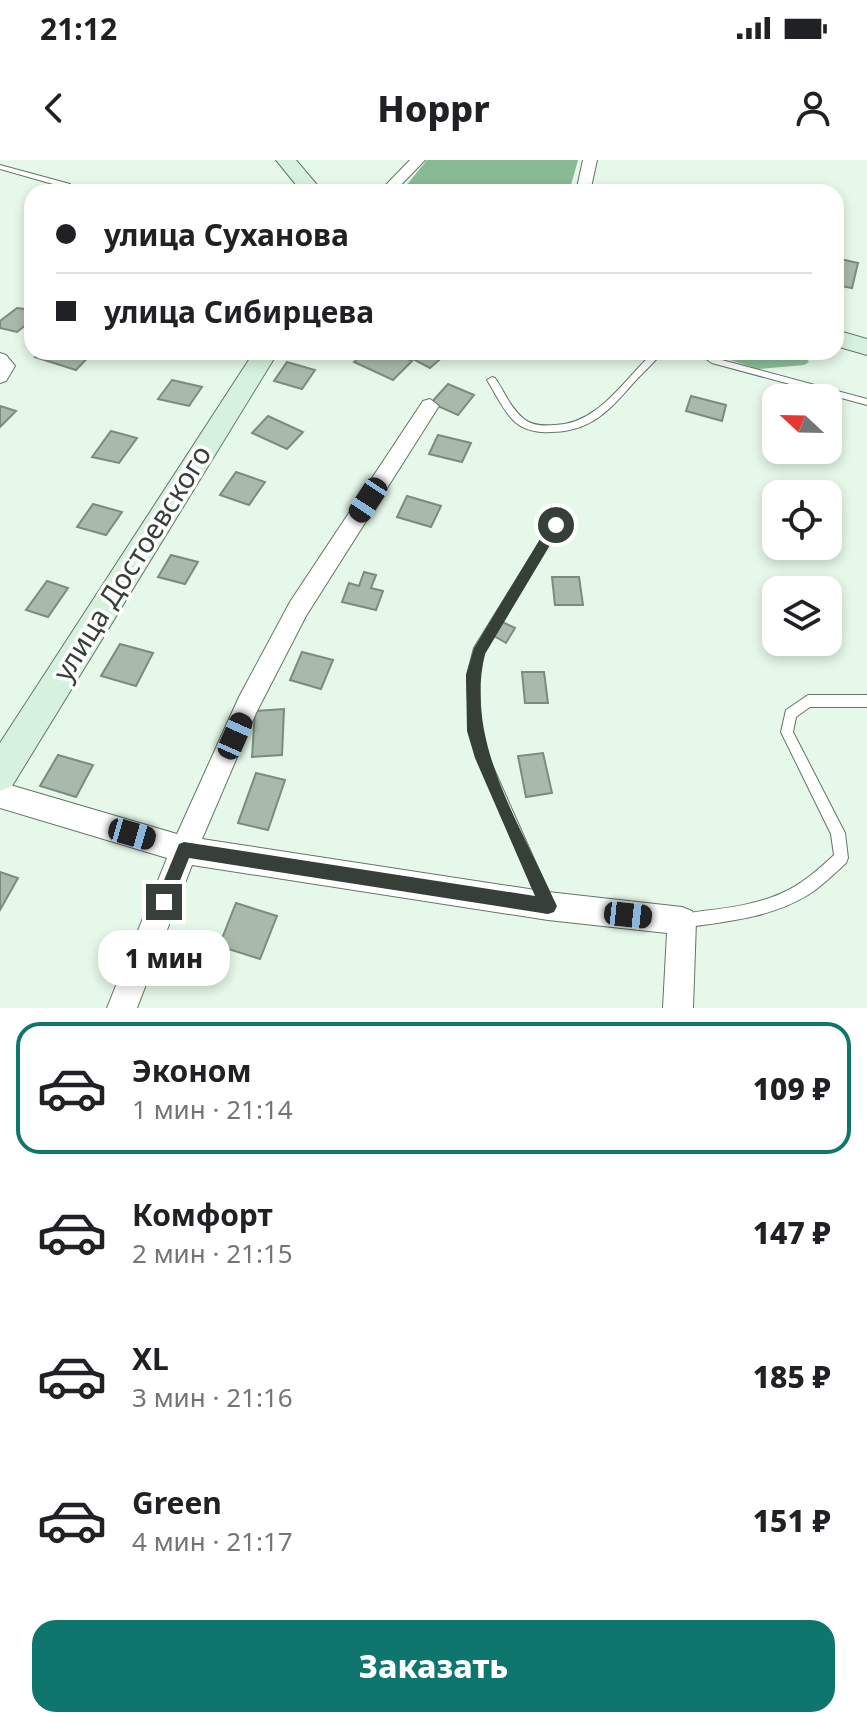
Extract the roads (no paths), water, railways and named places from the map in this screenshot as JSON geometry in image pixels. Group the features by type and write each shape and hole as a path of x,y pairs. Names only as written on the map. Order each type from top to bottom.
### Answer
{"main road":[{"path":"286,160 306,184"},
{"path":"844,340 867,347"},
{"name":"улица Достоевского","path":"0,774 261,360"}],"street":[{"path":"394,184 418,160"},
{"path":"585,184 590,160"},
{"path":"122,1008 184,850 261,679 298,609 430,406"},
{"path":"0,795 184,850 548,906 682,921 678,1008"}],"lane":[{"path":"0,167 60,184"},
{"path":"492,380 517,418 524,423 531,427 568,430 584,425 598,415 649,360"},
{"path":"713,360 867,402"},
{"path":"548,906 483,758 475,731 472,688 478,652 487,634 556,525"},
{"path":"682,921 769,908 816,884 841,858 838,833 787,732 790,714 808,701 867,701"}]}
